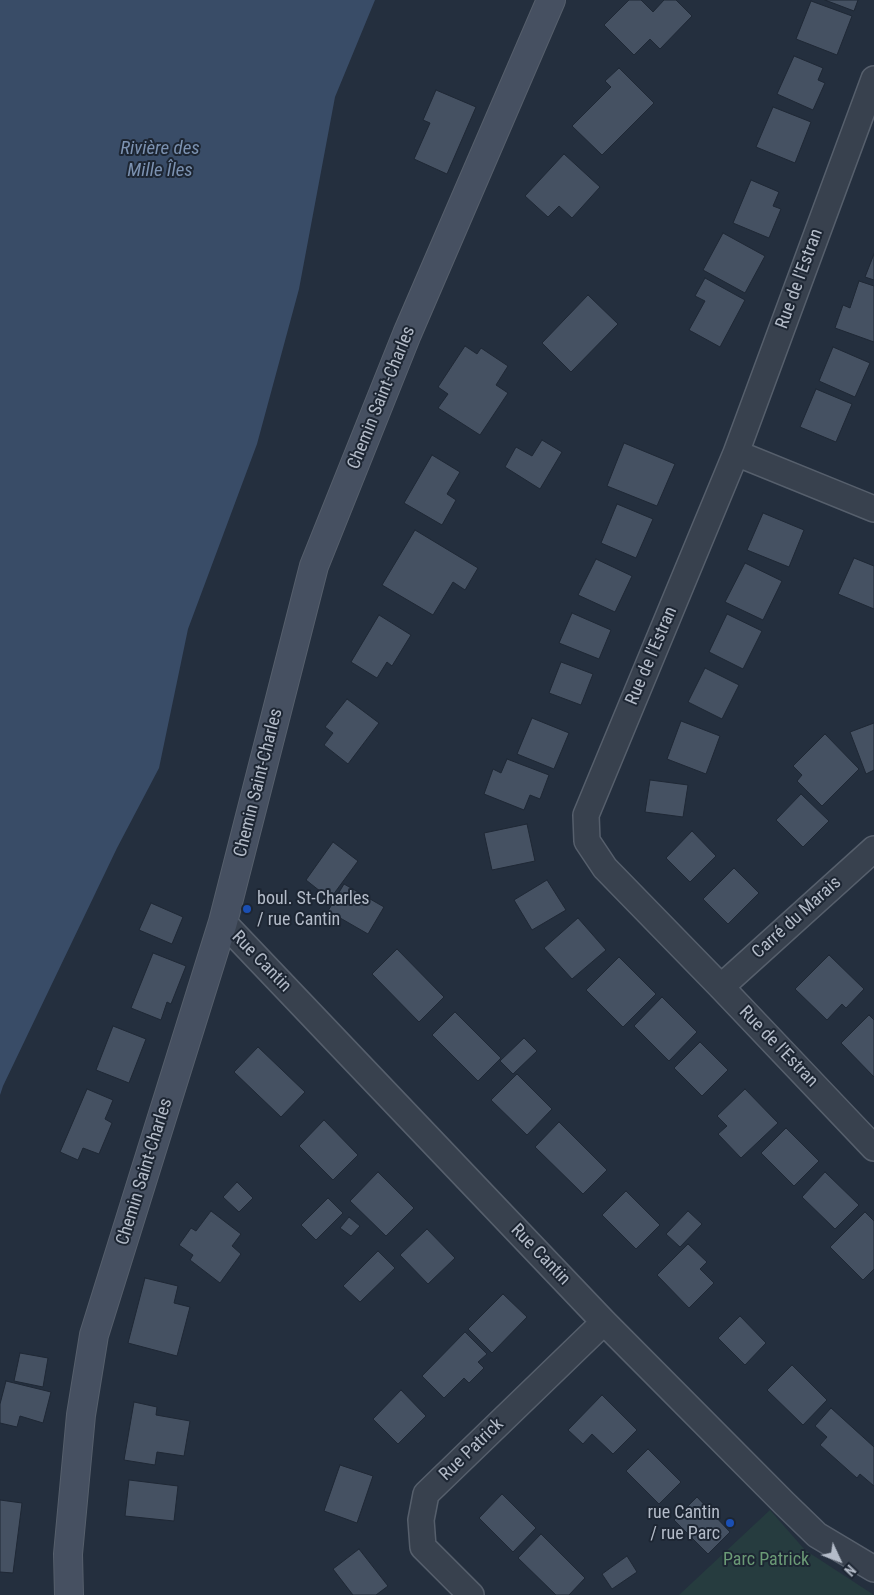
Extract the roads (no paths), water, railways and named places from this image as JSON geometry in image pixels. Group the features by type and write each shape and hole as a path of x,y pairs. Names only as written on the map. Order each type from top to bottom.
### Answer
{"main road":[{"name":"Chemin Saint-Charles","path":"69,1595 68,1554 81,1415 94,1335 223,922 314,566 407,334 551,0"}],"street":[{"name":"Rue de l'Estran","path":"874,79 736,453 586,815 587,841 605,868 874,1148"},
{"path":"736,453 874,509"},
{"name":"Carré du Marais","path":"721,987 874,849"},
{"name":"Rue Cantin","path":"223,922 604,1322 817,1535 874,1569"},
{"name":"Rue Patrick","path":"470,1595 423,1547 421,1520 426,1494 604,1322"}],"water":[{"name":"Rivière des Mille Îles","path":"0,0 375,0 335,97 299,289 257,444 188,629 159,768 117,848 0,1095"}],"place":[{"name":"boul. St-Charles / rue Cantin","path":"247,909"},
{"name":"rue Cantin / rue Parc","path":"730,1523"}],"park label":[{"name":"Parc Patrick","path":"766,1560"}]}
